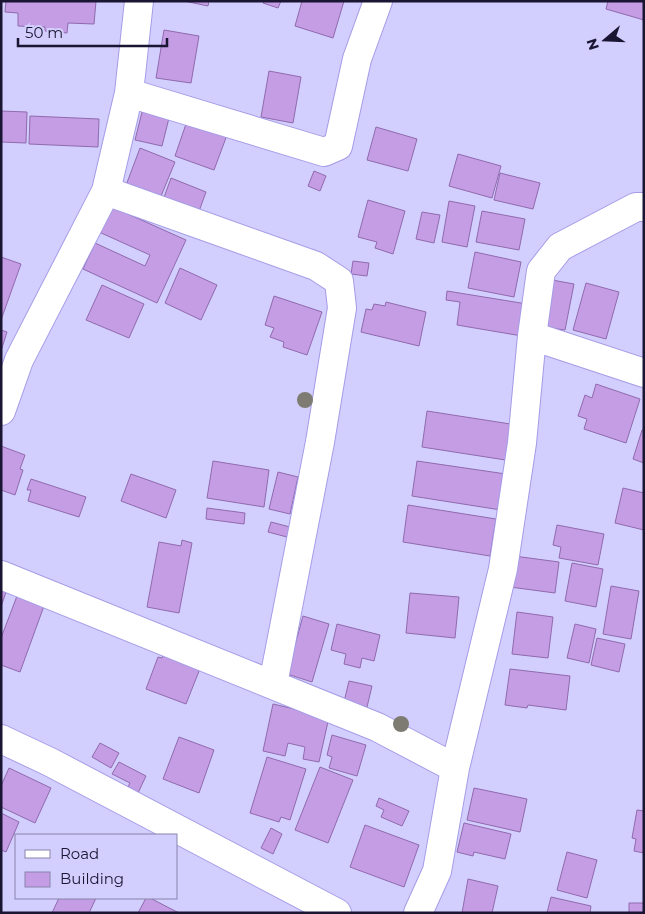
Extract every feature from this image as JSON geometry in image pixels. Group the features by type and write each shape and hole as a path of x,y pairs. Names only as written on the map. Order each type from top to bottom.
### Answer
{"street":[{"path":"1,411 19,360 106,191 129,93 139,1"},
{"path":"129,93 324,152 338,146 357,59 378,1"},
{"path":"106,191 316,266 339,282 342,308 320,442 273,684"},
{"path":"418,913 437,871 456,768 504,569 522,443 532,336 541,271 560,247 636,207 644,207"},
{"path":"532,336 644,373"},
{"path":"1,575 377,727 456,768"},
{"path":"1,739 50,762 337,913"}],"building":[{"path":"6,1 96,1 94,24 68,23 67,33 45,31 45,27 18,26 18,13 5,12"},
{"path":"184,1 209,1 208,6"},
{"path":"264,1 281,1 278,8 263,3"},
{"path":"302,1 344,1 333,38 295,26"},
{"path":"608,1 644,1 644,20 606,9"},
{"path":"164,30 199,36 191,83 156,78"},
{"path":"269,71 301,77 293,123 261,117"},
{"path":"1,111 27,112 26,143 1,142"},
{"path":"142,112 169,118 162,146 135,140"},
{"path":"30,116 99,119 98,147 29,144"},
{"path":"187,121 227,135 214,170 175,156"},
{"path":"376,127 417,139 408,171 367,160"},
{"path":"140,148 175,162 159,201 125,188"},
{"path":"458,154 501,166 492,198 449,186"},
{"path":"314,171 326,176 320,191 308,186"},
{"path":"500,173 540,183 533,209 494,200"},
{"path":"171,178 206,192 198,214 163,200"},
{"path":"368,200 405,211 393,254 375,248 377,242 358,237"},
{"path":"449,201 475,206 467,247 442,242"},
{"path":"110,206 186,240 157,303 83,269 95,243 145,266 150,255 99,232"},
{"path":"482,211 525,219 519,250 476,242"},
{"path":"422,212 440,215 434,243 416,239"},
{"path":"475,252 521,262 514,297 468,288"},
{"path":"1,257 21,264 1,320"},
{"path":"353,261 369,263 367,276 351,274"},
{"path":"180,268 217,285 201,320 165,303"},
{"path":"552,280 574,284 565,330 543,327"},
{"path":"586,283 619,292 606,339 573,330"},
{"path":"102,285 144,304 129,338 86,320"},
{"path":"447,291 527,304 522,336 457,325 460,302 446,300"},
{"path":"274,296 322,312 307,355 283,347 284,342 270,337 274,328 265,325"},
{"path":"386,302 426,312 419,346 361,332 366,309 372,310 374,304 385,306"},
{"path":"1,330 7,332 1,351"},
{"path":"596,384 640,399 626,443 584,429 587,419 578,416 585,395 592,398"},
{"path":"427,411 517,425 512,461 422,447"},
{"path":"642,430 644,430 644,463 633,459"},
{"path":"1,446 25,455 20,469 23,470 15,495 1,490"},
{"path":"213,461 269,470 264,507 207,498"},
{"path":"417,461 506,474 501,510 412,496"},
{"path":"278,472 298,477 290,514 269,509"},
{"path":"131,474 176,490 166,518 121,501"},
{"path":"31,479 86,497 79,517 28,501 31,490 27,490"},
{"path":"623,488 644,493 644,530 615,523"},
{"path":"408,505 496,519 490,556 403,542"},
{"path":"207,508 245,513 244,524 206,519"},
{"path":"271,522 290,527 287,537 268,532"},
{"path":"557,525 604,534 598,565 559,558 561,547 553,545"},
{"path":"182,540 192,543 179,613 147,607 159,542 181,546"},
{"path":"514,556 559,562 555,593 510,587"},
{"path":"572,563 603,569 596,607 565,601"},
{"path":"611,586 639,591 631,639 603,634"},
{"path":"1,590 6,592 1,607"},
{"path":"410,593 459,597 455,638 406,633"},
{"path":"17,596 44,606 20,672 1,665 1,638"},
{"path":"517,612 553,617 548,658 512,654"},
{"path":"303,616 329,624 312,682 287,674"},
{"path":"337,624 380,635 374,661 362,658 360,668 344,664 346,654 331,650"},
{"path":"575,624 596,629 589,663 567,658"},
{"path":"597,638 625,644 619,672 591,665"},
{"path":"166,647 203,661 186,704 146,689 158,657 162,658"},
{"path":"510,669 570,676 566,710 528,705 527,708 505,705"},
{"path":"349,681 372,686 367,707 344,702"},
{"path":"273,704 329,717 319,762 303,759 305,747 288,743 285,756 263,751"},
{"path":"332,735 366,745 357,776 329,768 332,757 327,755"},
{"path":"179,737 214,750 199,793 163,779"},
{"path":"100,743 119,753 111,768 92,757"},
{"path":"267,757 306,769 290,820 281,817 279,822 250,813"},
{"path":"119,762 146,776 138,793 128,787 130,783 112,774"},
{"path":"320,767 353,780 328,843 295,830"},
{"path":"9,768 51,788 35,823 1,807 1,786"},
{"path":"474,788 527,799 520,832 467,820"},
{"path":"379,798 409,811 402,826 381,817 384,810 376,806"},
{"path":"637,810 644,811 644,853 634,851 636,839 632,838"},
{"path":"1,813 19,822 6,852 1,850"},
{"path":"464,823 511,834 505,859 474,852 473,856 457,852"},
{"path":"365,825 419,845 404,887 350,867"},
{"path":"271,828 282,834 273,854 261,848"},
{"path":"567,852 597,860 587,898 557,890"},
{"path":"468,879 498,886 492,913 462,913"},
{"path":"551,897 591,906 590,913 547,913"},
{"path":"59,899 96,899 89,913 52,913"},
{"path":"145,899 152,899 179,913 138,913"},
{"path":"629,903 644,903 644,913 629,913"}]}
